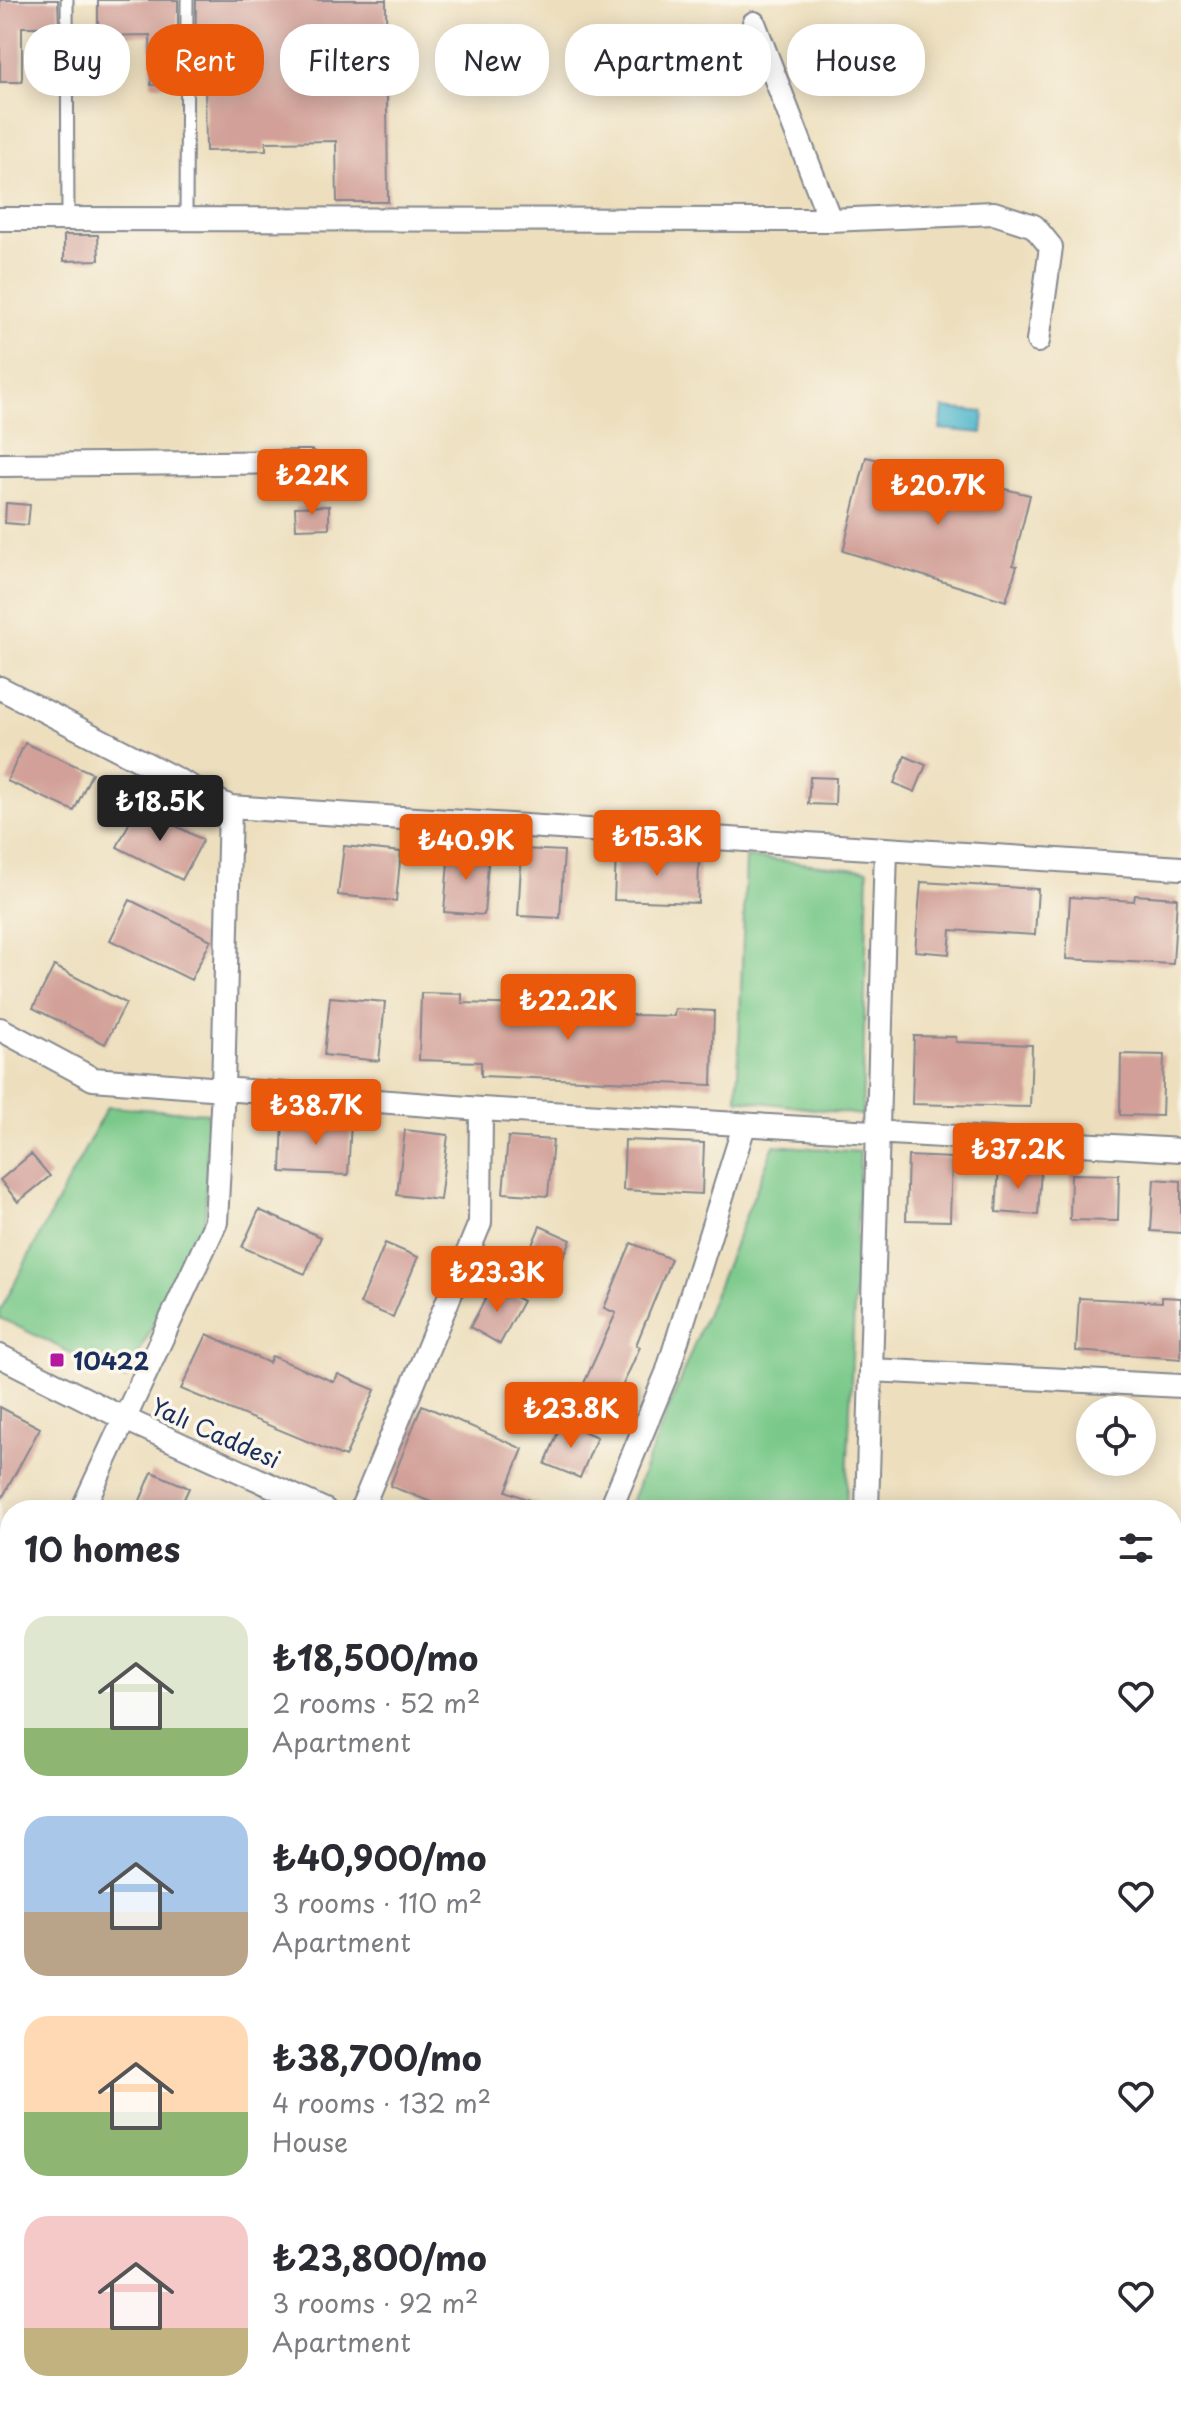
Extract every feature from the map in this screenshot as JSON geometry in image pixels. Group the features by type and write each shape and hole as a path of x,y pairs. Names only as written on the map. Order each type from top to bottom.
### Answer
{"street":[{"path":"754,23 830,220"},
{"path":"0,219 830,220 994,213 1034,226 1051,247 1038,341"},
{"path":"0,465 309,462"},
{"path":"0,688 230,807 1181,868"},
{"path":"87,1500 216,1222 223,1089 230,807"},
{"path":"867,1500 886,849"},
{"path":"0,1029 93,1079 481,1109 1181,1150"},
{"path":"365,1500 480,1223 481,1109"},
{"path":"614,1500 667,1373 744,1126"},
{"name":"Yalı Caddesi","path":"0,1356 125,1419 303,1500"},
{"path":"871,1370 1181,1386"}],"lane":[{"path":"67,0 68,219"},
{"path":"186,220 187,0"}],"green space":[{"path":"746,857 868,870 862,1115 737,1099"},
{"path":"107,1107 208,1113 205,1220 126,1380 0,1318 0,1311"},
{"path":"774,1145 860,1152 846,1500 632,1500"}],"water":[{"path":"943,408 984,412 982,433 940,429"}],"building":[{"path":"0,0 58,0 59,24 24,24 22,27 22,82 0,82"},
{"path":"98,0 178,0 178,24 146,24 146,35 130,35 130,24 98,24"},
{"path":"196,0 386,0 386,24 280,24 280,96 387,96 388,202 337,202 336,141 266,142 266,150 206,151 205,96 264,96 264,24 196,24"},
{"path":"64,235 98,235 99,260 64,261"},
{"path":"866,457 1030,495 1013,565 1017,566 1006,601 843,551"},
{"path":"6,503 30,505 28,525 5,523"},
{"path":"329,506 329,528 296,529 295,507"},
{"path":"25,743 92,773 74,811 7,781"},
{"path":"905,756 926,765 915,792 894,783"},
{"path":"810,777 836,778 835,805 808,804"},
{"path":"138,806 203,840 182,880 117,847"},
{"path":"344,846 401,852 396,901 338,895"},
{"path":"449,848 489,851 484,915 444,912"},
{"path":"522,849 564,851 560,918 518,916"},
{"path":"616,854 699,856 698,903 614,900"},
{"path":"921,882 1038,889 1035,935 951,930 949,954 915,951"},
{"path":"1135,895 1177,898 1173,964 1066,959 1070,897 1134,901"},
{"path":"130,900 211,940 191,980 110,940"},
{"path":"54,966 126,1003 105,1044 33,1008"},
{"path":"421,993 462,994 462,1003 526,1005 526,1009 592,1014 674,1016 675,1009 714,1011 712,1085 481,1076 481,1062 419,1060"},
{"path":"330,997 385,1002 379,1061 324,1055"},
{"path":"914,1036 956,1037 956,1042 1032,1045 1030,1107 912,1104"},
{"path":"1121,1054 1164,1055 1162,1116 1120,1115"},
{"path":"283,1119 351,1122 348,1175 281,1172"},
{"path":"405,1130 448,1135 440,1200 397,1195"},
{"path":"508,1137 553,1140 548,1196 503,1193"},
{"path":"625,1140 704,1143 702,1194 623,1190"},
{"path":"31,1154 50,1176 18,1202 0,1180"},
{"path":"908,1156 952,1158 950,1221 906,1220"},
{"path":"999,1167 1041,1170 1038,1215 996,1212"},
{"path":"1071,1174 1119,1175 1118,1221 1070,1220"},
{"path":"1154,1179 1181,1181 1181,1233 1151,1231"},
{"path":"259,1210 321,1237 305,1274 242,1247"},
{"path":"540,1226 571,1240 553,1279 523,1266"},
{"path":"385,1243 418,1257 393,1317 360,1304"},
{"path":"631,1243 671,1259 636,1345 640,1347 617,1398 584,1383 616,1313 604,1308"},
{"path":"493,1285 523,1301 500,1344 470,1327"},
{"path":"1162,1297 1181,1298 1181,1359 1076,1351 1079,1298 1162,1302"},
{"path":"207,1334 269,1363 272,1356 334,1382 338,1374 375,1390 345,1457 181,1389"},
{"path":"422,1405 523,1449 506,1491 528,1500 426,1500 390,1486"},
{"path":"0,1407 40,1428 0,1500"},
{"path":"562,1422 597,1437 580,1478 545,1464"},
{"path":"152,1472 189,1488 184,1500 140,1500"}],"place":[{"name":"10422","path":"57,1360"}]}
